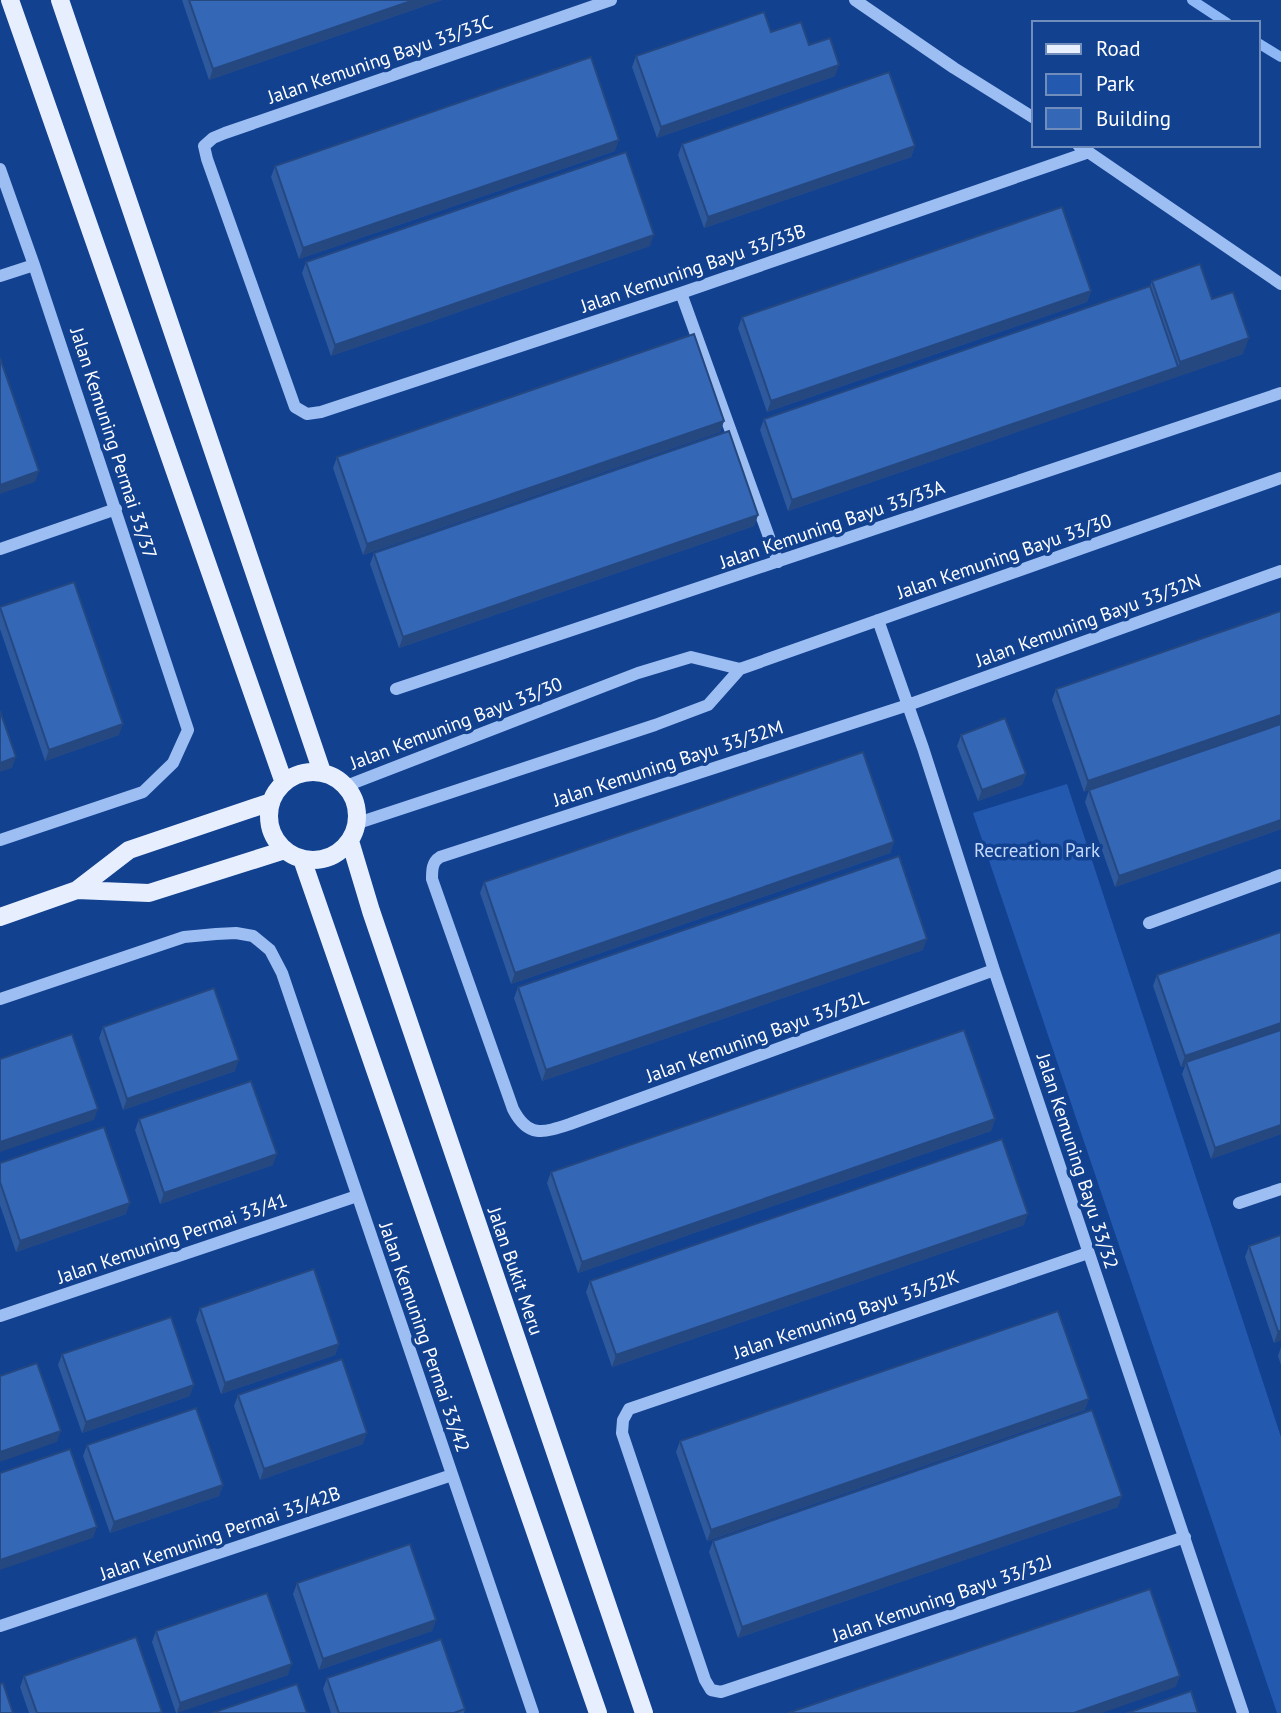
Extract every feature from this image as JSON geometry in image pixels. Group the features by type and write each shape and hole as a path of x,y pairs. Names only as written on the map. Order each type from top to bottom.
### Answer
{"main road":[{"path":"10,0 284,783"},
{"path":"60,0 322,772"},
{"path":"322,772 346,786 354,797 358,823 343,849 335,855 314,860 302,859 278,843 269,823 269,812 271,802 284,783 302,773 322,772"},
{"path":"0,917 77,890 129,850 271,802"},
{"name":"Jalan Bukit Meru","path":"350,841 371,911 645,1713"},
{"path":"77,890 149,893 285,850"},
{"path":"302,859 598,1713"}],"street":[{"name":"Jalan Kemuning Bayu 33/33C","path":"307,414 295,407 204,146 225,133 611,0"},
{"path":"855,0 954,68 1032,117"},
{"path":"1083,149 1281,284"},
{"name":"Jalan Kemuning Bayu 33/33B","path":"307,414 321,412 681,293 1083,149"},
{"name":"Jalan Kemuning Permai 33/37","path":"0,169 188,730 173,763 143,792 0,840"},
{"path":"0,276 34,265"},
{"path":"681,293 778,562"},
{"name":"Jalan Kemuning Bayu 33/33A","path":"396,689 1281,393"},
{"name":"Jalan Kemuning Bayu 33/30","path":"358,823 655,725 708,705 740,670 1281,478"},
{"path":"0,549 116,509"},
{"name":"Jalan Kemuning Bayu 33/32N","path":"908,705 1281,571"},
{"name":"Jalan Kemuning Bayu 33/32","path":"878,621 1243,1713"},
{"name":"Jalan Kemuning Bayu 33/30","path":"346,786 638,673 691,657 740,670"},
{"name":"Jalan Kemuning Bayu 33/32M","path":"531,1130 519,1122 513,1109 432,879 435,860 908,705"},
{"path":"1149,923 1281,875"},
{"name":"Jalan Kemuning Permai 33/42","path":"0,999 184,937 236,933 253,936 270,950 282,973 533,1713"},
{"name":"Jalan Kemuning Bayu 33/32L","path":"531,1130 546,1132 570,1124 994,970"},
{"path":"1239,1203 1281,1189"},
{"name":"Jalan Kemuning Permai 33/41","path":"0,1317 357,1196"},
{"name":"Jalan Kemuning Bayu 33/32K","path":"711,1690 705,1680 622,1433 623,1420 629,1409 1088,1252"},
{"name":"Jalan Kemuning Permai 33/42B","path":"0,1626 452,1475"},
{"name":"Jalan Kemuning Bayu 33/32J","path":"711,1690 720,1692 735,1688 1185,1537"}],"green space":[{"name":"Recreation Park","path":"1067,784 1281,1437 1281,1713 1277,1713 973,813"}],"building":[{"path":"189,0 414,0 213,69"},
{"path":"764,12 771,32 801,22 809,45 830,38 839,65 661,127 636,56"},
{"path":"591,57 619,140 303,248 275,166"},
{"path":"889,72 915,146 708,217 682,144"},
{"path":"626,152 654,235 335,345 306,262"},
{"path":"1062,207 1091,291 771,401 742,317"},
{"path":"1200,264 1212,299 1233,292 1249,338 1180,362 1152,281"},
{"path":"1150,286 1178,367 792,500 764,419"},
{"path":"694,334 724,421 367,544 337,457"},
{"path":"0,358 39,471 0,485"},
{"path":"729,431 758,515 403,637 374,553"},
{"path":"74,582 123,724 49,750 0,607"},
{"path":"1281,611 1281,715 1088,781 1056,689"},
{"path":"0,711 16,757 0,763"},
{"path":"1005,718 1026,774 982,790 961,735"},
{"path":"1281,724 1281,820 1119,876 1089,790"},
{"path":"863,752 894,842 515,973 484,882"},
{"path":"899,856 927,939 546,1070 518,987"},
{"path":"1281,932 1281,1023 1185,1056 1157,975"},
{"path":"214,988 239,1060 127,1099 103,1027"},
{"path":"964,1030 995,1119 582,1262 551,1172"},
{"path":"1281,1030 1281,1125 1215,1148 1186,1062"},
{"path":"72,1034 98,1109 0,1142 0,1059"},
{"path":"251,1081 277,1154 164,1193 139,1119"},
{"path":"104,1127 130,1203 20,1241 0,1182 0,1163"},
{"path":"1002,1139 1028,1214 616,1355 590,1281"},
{"path":"1281,1235 1281,1331 1278,1331 1249,1246"},
{"path":"314,1269 339,1344 225,1383 200,1308"},
{"path":"1058,1311 1089,1399 711,1530 680,1441"},
{"path":"171,1317 194,1385 86,1422 62,1354"},
{"path":"342,1359 367,1433 264,1469 238,1395"},
{"path":"37,1363 61,1431 0,1452 0,1376"},
{"path":"196,1408 223,1485 114,1522 87,1445"},
{"path":"1092,1410 1122,1496 742,1627 713,1541"},
{"path":"70,1449 97,1527 0,1560 0,1473"},
{"path":"410,1544 436,1620 323,1659 297,1583"},
{"path":"1150,1589 1180,1676 1074,1713 788,1713"},
{"path":"267,1593 292,1664 180,1703 156,1631"},
{"path":"136,1637 162,1712 37,1713 24,1676"},
{"path":"441,1639 465,1709 454,1713 339,1713 327,1678"},
{"path":"3,1683 13,1713 0,1713 0,1684"},
{"path":"297,1684 307,1713 212,1713"},
{"path":"1191,1691 1198,1713 1127,1713"}],"waterway":[{"path":"1192,0 1224,21"},
{"path":"1260,44 1281,57"}]}
